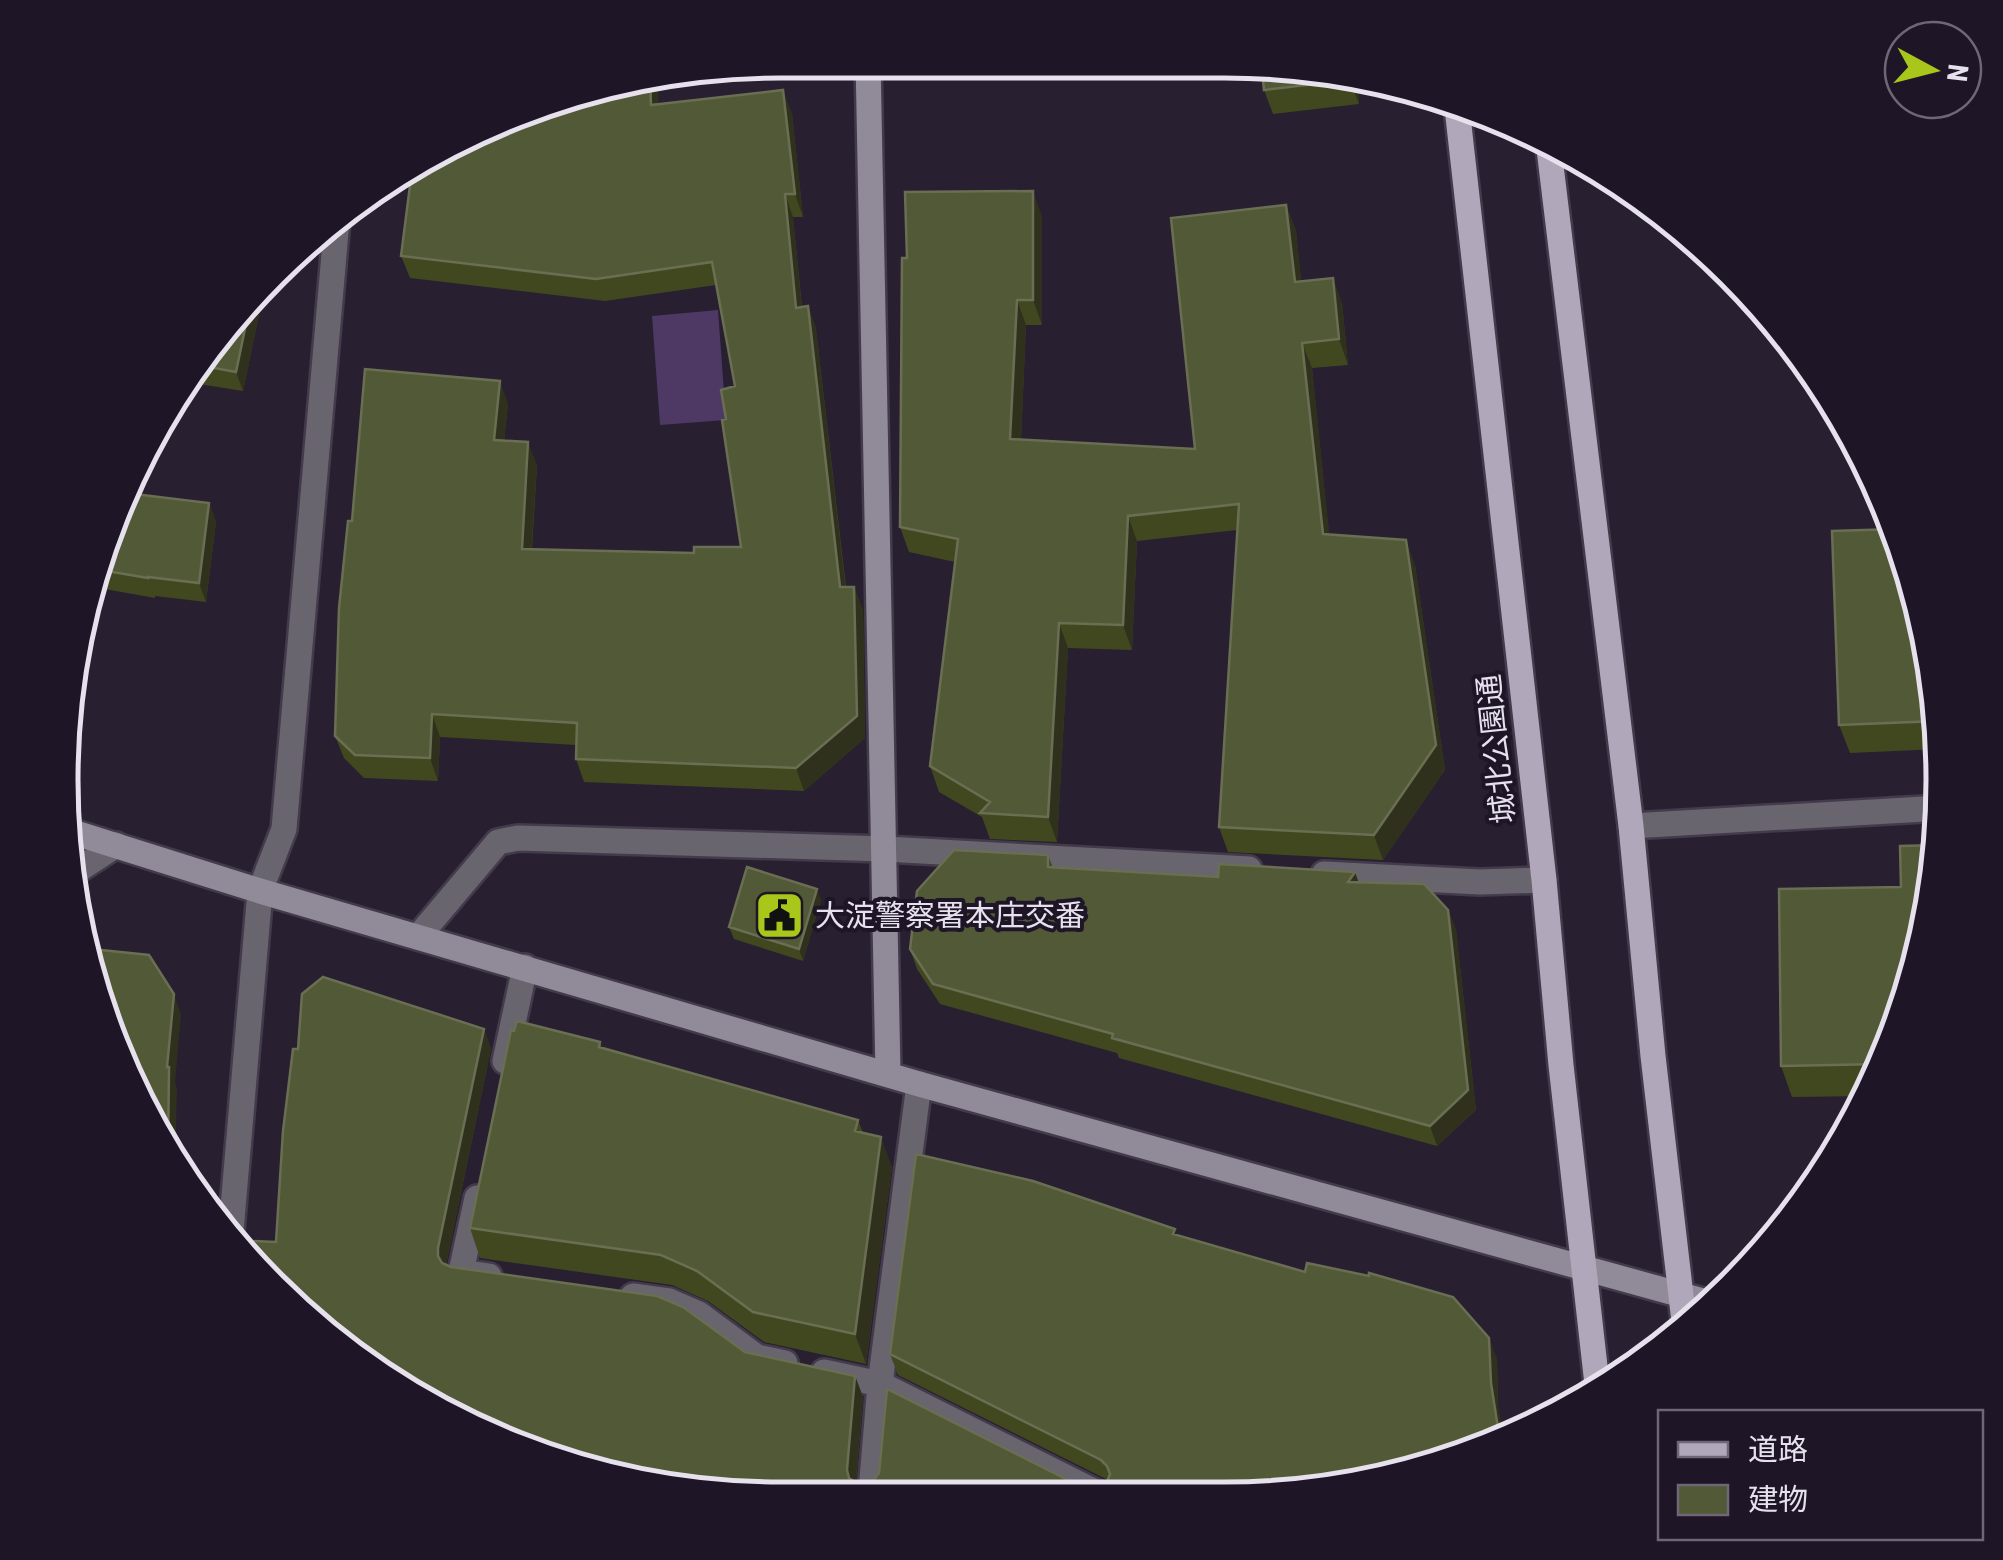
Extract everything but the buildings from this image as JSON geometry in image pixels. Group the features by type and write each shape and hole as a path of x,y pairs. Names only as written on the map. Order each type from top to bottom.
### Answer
{"main road":[{"name":"城北公園通","path":"1458,118 1596,1374"},
{"path":"1550,159 1631,826 1683,1311"}],"street":[{"path":"868,78 888,1074"},
{"path":"232,1219 260,891 284,829 336,237"},
{"path":"1631,826 1925,809"},
{"path":"80,834 919,1084 1696,1299"},
{"path":"418,936 498,842 518,838 885,849 1480,882 1544,880"},
{"path":"83,867 116,846"},
{"path":"501,1082 525,967"},
{"path":"872,1482 880,1384 919,1084"},
{"path":"481,1177 461,1272 518,1280"},
{"path":"612,1293 669,1301 699,1314 757,1357 880,1384 1075,1482"}],"shaded area":[{"path":"718,310 726,420 660,425 652,316"}],"place":[{"name":"大淀警察署本庄交番","path":"780,915"}]}
